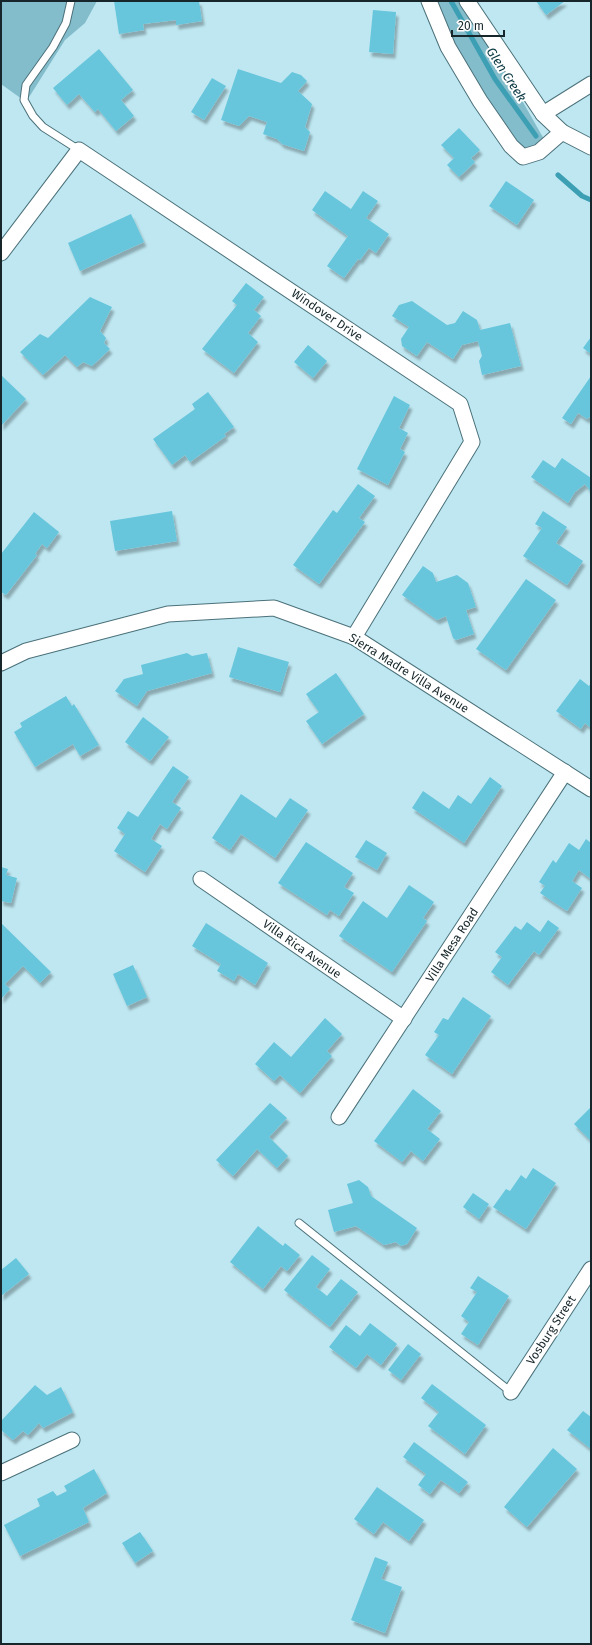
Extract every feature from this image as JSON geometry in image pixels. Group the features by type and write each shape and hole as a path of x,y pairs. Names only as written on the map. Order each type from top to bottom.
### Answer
{"street":[{"path":"429,1 448,47 480,101 511,146 523,157 539,152 562,132"},
{"path":"467,1 543,114 562,132 591,147"},
{"path":"543,114 591,84"},
{"path":"1,253 79,150"},
{"name":"Windover Drive","path":"79,150 460,404 472,442 354,637"},
{"name":"Sierra Madre Villa Avenue","path":"1,662 26,651 172,614 274,608 354,637 591,789"},
{"name":"Villa Mesa Road","path":"339,1117 565,772"},
{"name":"Villa Rica Avenue","path":"201,880 404,1019"},
{"name":"Vosburg Street","path":"511,1392 591,1269"},
{"path":"1,1473 72,1440"}],"lane":[{"path":"71,1 66,24 53,47 26,85 24,100 33,116 43,127 79,150"},
{"path":"299,1223 511,1392"}],"shaded area":[{"path":"1,1 97,1 85,23 65,40 26,102 1,84"},
{"path":"428,1 471,1 498,58 549,148 512,157 465,88"}],"building":[{"path":"114,1 199,1 202,21 176,25 176,20 143,24 144,30 119,34"},
{"path":"536,1 565,1 546,15"},
{"path":"373,10 396,12 393,54 369,52"},
{"path":"99,49 133,90 121,100 134,116 116,131 98,109 95,112 79,94 67,105 53,88"},
{"path":"238,69 281,83 292,72 301,75 307,81 298,91 312,104 305,127 310,132 304,151 282,144 277,139 263,134 267,122 249,116 239,126 221,120"},
{"path":"212,78 226,86 204,120 191,112"},
{"path":"459,128 480,150 471,158 475,162 459,177 447,165 454,158 441,145"},
{"path":"506,181 534,200 517,225 489,206"},
{"path":"325,191 351,209 363,191 378,201 366,218 389,234 376,253 369,248 360,260 358,259 344,278 327,266 348,236 312,210"},
{"path":"131,214 144,242 80,271 68,243"},
{"path":"246,283 264,297 254,310 261,316 248,333 258,342 234,373 202,349 237,305 232,301"},
{"path":"90,297 112,307 100,331 106,338 104,343 110,349 92,366 83,362 77,367 65,355 43,375 20,352 40,334 48,338"},
{"path":"412,301 447,325 455,323 463,311 477,320 480,330 510,323 521,366 482,375 479,361 482,356 478,341 462,345 453,359 427,342 417,356 402,346 401,339 409,327 392,316 399,305"},
{"path":"591,337 591,354 583,348"},
{"path":"308,345 327,361 313,378 294,362"},
{"path":"1,375 26,399 1,426"},
{"path":"591,376 591,416 587,419 578,413 571,424 562,418"},
{"path":"208,392 234,427 224,434 226,436 190,462 185,455 172,465 153,439 195,409 192,404"},
{"path":"394,396 410,405 399,428 408,433 400,449 405,452 388,485 357,469"},
{"path":"562,458 591,478 591,492 585,484 575,492 568,503 531,477 543,460 555,468"},
{"path":"358,484 375,496 359,518 365,522 319,584 293,565 333,510 337,513"},
{"path":"172,511 177,541 115,551 110,521"},
{"path":"543,511 567,527 556,543 583,561 567,585 523,556 542,528 535,524"},
{"path":"34,512 59,532 47,548 42,544 35,554 37,555 6,595 1,592 1,554"},
{"path":"423,566 433,573 436,582 457,575 468,583 476,607 466,610 474,634 456,640 453,638 446,616 437,620 402,595"},
{"path":"526,579 556,600 506,670 476,649"},
{"path":"238,647 289,662 280,692 229,677"},
{"path":"187,653 192,656 207,653 212,673 147,691 137,706 115,691 124,679 143,674 141,665"},
{"path":"336,673 364,714 322,744 306,721 319,712 306,694"},
{"path":"580,679 589,686 591,683 591,728 585,723 581,729 556,711"},
{"path":"66,696 72,706 74,704 99,745 80,756 73,744 35,767 14,732 22,727 20,723"},
{"path":"143,717 169,737 150,761 125,742"},
{"path":"173,766 189,777 172,802 181,808 167,829 160,824 151,839 162,846 145,872 114,851 125,834 117,828 128,811 138,817"},
{"path":"490,777 502,786 464,843 412,808 423,791 449,809 458,795 471,804"},
{"path":"241,794 276,818 290,798 308,810 275,858 241,834 230,850 212,838"},
{"path":"586,839 591,843 591,879 579,870 572,881 582,888 567,911 540,893 545,886 539,882 553,860 556,863 569,843 579,850"},
{"path":"366,840 387,853 377,870 355,857"},
{"path":"306,842 353,873 344,887 354,893 339,916 330,910 327,915 278,883"},
{"path":"1,867 8,869 6,875 17,878 11,903 1,901"},
{"path":"409,885 434,902 423,918 427,921 392,972 339,936 363,901 387,918"},
{"path":"548,920 559,928 539,955 534,951 508,985 491,972 502,957 495,952 515,926 521,930 527,922 540,932"},
{"path":"1,923 51,972 40,983 23,966 5,984 10,989 1,999"},
{"path":"206,923 268,963 255,985 238,974 234,981 217,971 221,964 192,946"},
{"path":"133,965 147,997 127,1006 113,974"},
{"path":"463,997 491,1016 452,1074 425,1055 439,1035 434,1032 443,1018 448,1020"},
{"path":"325,1018 342,1034 327,1051 332,1056 300,1093 280,1075 274,1081 255,1064 274,1042 291,1057"},
{"path":"413,1089 441,1111 427,1129 440,1139 423,1161 411,1151 402,1162 374,1141"},
{"path":"270,1103 287,1118 269,1137 288,1156 277,1168 257,1149 233,1176 216,1160"},
{"path":"591,1107 591,1141 574,1124"},
{"path":"533,1168 556,1183 526,1229 493,1207 506,1189 510,1191 521,1175 526,1179"},
{"path":"359,1180 368,1187 371,1196 417,1228 407,1244 401,1246 396,1242 384,1245 356,1226 334,1232 328,1210 353,1203 347,1184"},
{"path":"473,1193 489,1204 479,1219 463,1207"},
{"path":"258,1226 283,1246 285,1243 300,1255 287,1271 281,1266 263,1289 230,1262"},
{"path":"312,1255 330,1269 316,1287 327,1296 341,1279 358,1292 330,1327 284,1290"},
{"path":"16,1258 29,1274 1,1296 1,1270"},
{"path":"478,1276 509,1296 478,1345 461,1334 469,1322 461,1316 477,1292 470,1288"},
{"path":"370,1323 397,1344 381,1365 367,1354 356,1368 329,1347 346,1325 360,1336"},
{"path":"408,1344 421,1354 401,1380 388,1370"},
{"path":"432,1384 486,1425 465,1454 428,1426 439,1412 421,1398"},
{"path":"35,1385 47,1395 61,1387 73,1412 43,1428 39,1423 28,1435 23,1431 13,1440 1,1430 1,1421"},
{"path":"583,1411 591,1417 591,1449 567,1430"},
{"path":"414,1442 468,1482 459,1493 441,1480 430,1494 418,1485 426,1474 403,1457"},
{"path":"553,1448 577,1469 527,1527 504,1507"},
{"path":"94,1469 107,1493 83,1508 89,1522 20,1556 4,1525 40,1506 37,1499 53,1491 57,1496 67,1491 64,1486"},
{"path":"377,1487 424,1520 409,1541 383,1522 374,1534 354,1519"},
{"path":"140,1532 153,1551 135,1563 122,1543"},
{"path":"375,1557 388,1562 381,1579 402,1587 385,1633 351,1620"}],"waterway":[{"name":"Glen Creek","path":"451,1 495,79 536,136"},
{"name":"Glen Creek","path":"558,175 582,196 591,200"}]}
